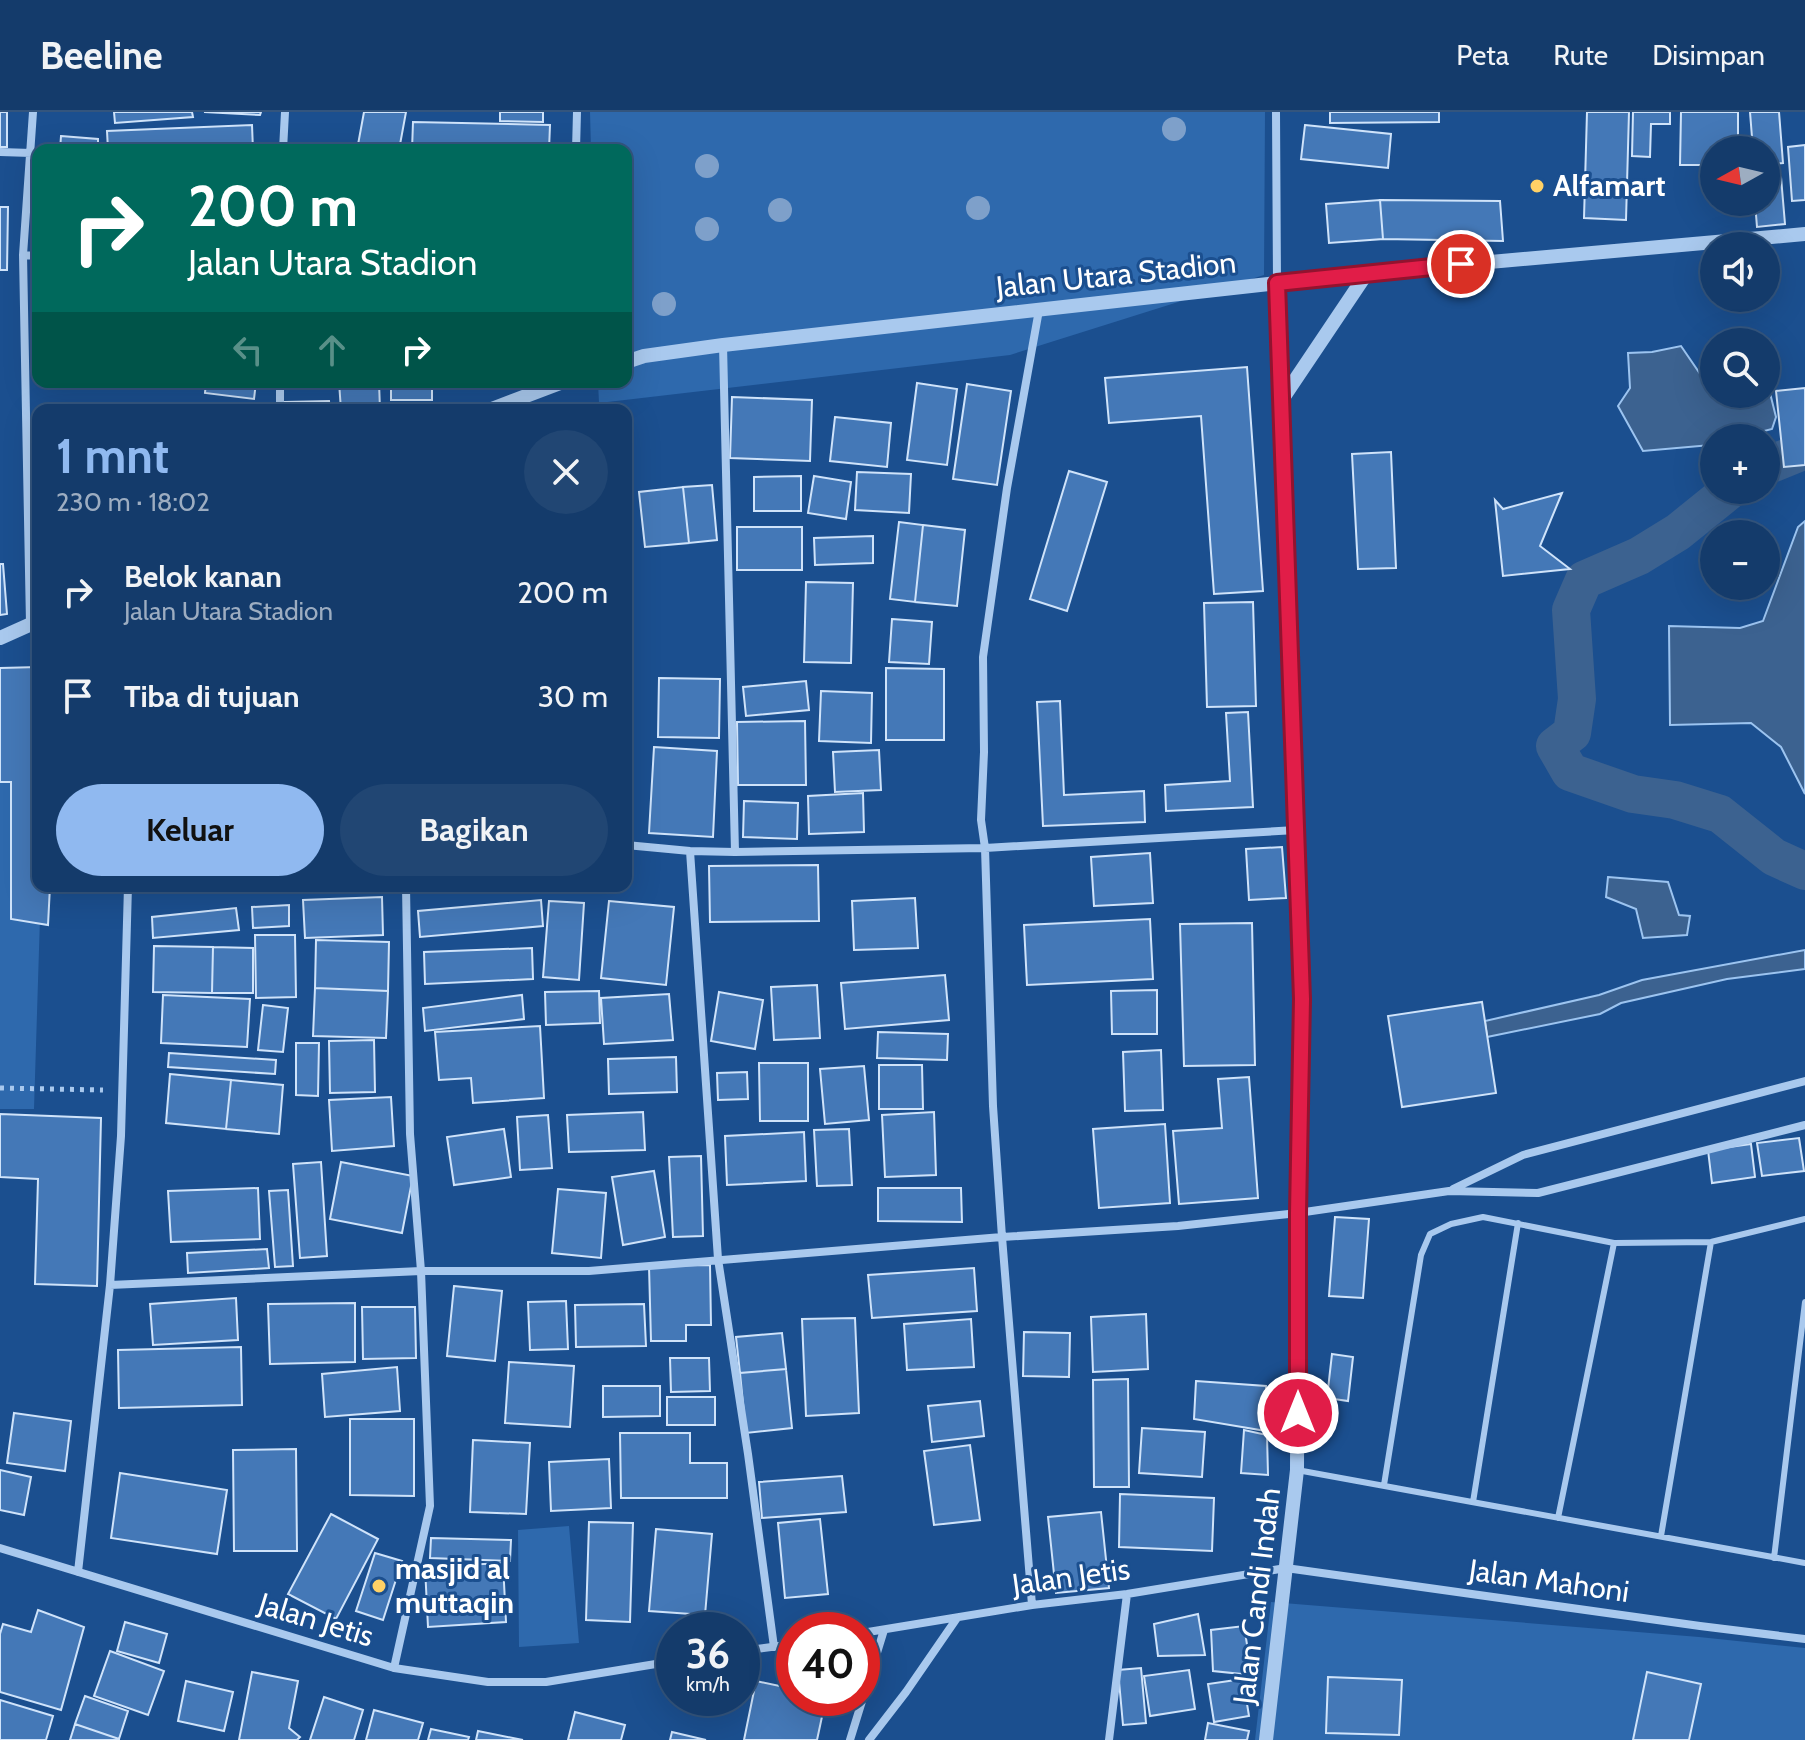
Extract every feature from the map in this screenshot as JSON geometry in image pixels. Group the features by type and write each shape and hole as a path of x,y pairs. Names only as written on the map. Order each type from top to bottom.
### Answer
{"street":[{"path":"32,556 23,255 33,112"},
{"path":"283,144 285,112"},
{"path":"576,144 577,112"},
{"path":"1276,112 1277,283"},
{"path":"0,152 31,153"},
{"name":"Jalan Utara Stadion","path":"632,360 723,345 1367,273 1805,234"},
{"path":"23,255 32,256"},
{"path":"1280,401 1367,273"},
{"name":"Jalan Candi Indah","path":"1266,1740 1297,1470 1302,999 1277,283"},
{"path":"1032,1605 993,1106 985,848 981,820 983,657 1007,488 1039,310"},
{"path":"723,345 735,852"},
{"path":"505,404 547,388"},
{"path":"0,638 32,624"},
{"path":"632,846 735,852 985,848 1297,830"},
{"path":"690,851 718,1259 774,1647 760,1649"},
{"path":"78,1572 110,1285 121,1136 128,892"},
{"path":"394,1668 430,1506 421,1271 410,1134 406,892"},
{"path":"1449,1191 1523,1155 1805,1081"},
{"path":"110,1285 421,1271 589,1271 1002,1237 1178,1226 1298,1213 1449,1191 1538,1193 1805,1125"},
{"name":"Jalan Jetis","path":"1,1551 394,1668 488,1682 546,1682 656,1664"},
{"name":"Jalan Jetis","path":"880,1631 1286,1568"},
{"name":"Jalan Mahoni","path":"1286,1568 1805,1639"},
{"path":"1109,1740 1127,1594"},
{"path":"869,1740 957,1618"},
{"path":"850,1740 884,1630"}],"lane":[{"path":"1384,1485 1421,1255 1430,1234 1451,1224 1483,1217 1614,1243 1711,1242 1805,1219"},
{"path":"1473,1502 1518,1223"},
{"path":"1661,1536 1711,1242"},
{"path":"1558,1518 1614,1243"},
{"path":"1774,1558 1805,1302"},
{"path":"1297,1470 1805,1563"}],"path":[{"path":"0,1088 122,1090"}],"shaded area":[{"path":"590,112 1265,112 1264,275 1010,355 599,403 598,388 632,388 632,144 591,144"},
{"path":"1681,346 1700,374 1700,408 1774,408 1774,424 1700,424 1700,446 1643,451 1618,406 1630,388 1628,353"},
{"path":"1805,521 1805,794 1781,747 1751,723 1670,725 1669,626 1740,628 1763,621 1771,600 1780,600 1780,575 1798,527"},
{"path":"0,706 32,858 32,892 41,892 34,1109 0,1109"},
{"path":"1608,877 1668,882 1679,915 1690,916 1687,935 1643,938 1636,909 1606,897"},
{"path":"1805,950 1805,969 1727,979 1621,1003 1600,1014 1487,1037 1485,1021 1599,995 1642,980"},
{"path":"569,1526 579,1643 519,1647 518,1530"},
{"path":"1271,1602 1805,1648 1805,1740 1255,1740"}],"building":[{"path":"0,112 7,112 7,147 0,147"},
{"path":"114,112 192,112 193,117 115,123"},
{"path":"204,112 261,112 260,115"},
{"path":"364,112 406,112 400,144 358,144"},
{"path":"500,112 543,112 543,122 500,121"},
{"path":"1330,112 1439,112 1439,122 1330,123"},
{"path":"1587,112 1629,112 1626,220 1584,218"},
{"path":"1633,112 1670,112 1670,124 1651,124 1650,157 1632,156"},
{"path":"1681,112 1738,112 1738,136 1700,136 1700,165 1680,165"},
{"path":"1750,112 1779,112 1783,163 1780,163 1780,136 1752,136"},
{"path":"413,122 550,125 549,144 412,144"},
{"path":"252,125 253,144 108,144 107,131"},
{"path":"1305,125 1391,134 1388,168 1301,159"},
{"path":"61,136 98,139 98,144 60,144"},
{"path":"1805,145 1805,200 1792,201 1788,147"},
{"path":"1780,177 1785,224 1757,227 1756,216 1780,216"},
{"path":"1380,200 1383,239 1329,243 1326,204"},
{"path":"1380,200 1500,201 1503,241 1383,239"},
{"path":"0,207 8,207 7,270 0,270"},
{"path":"1247,367 1263,591 1214,594 1201,416 1109,423 1105,378"},
{"path":"917,383 957,389 947,465 907,460"},
{"path":"967,384 1011,391 997,485 953,479"},
{"path":"205,388 255,388 254,399 205,393"},
{"path":"339,388 379,388 380,404 341,404"},
{"path":"391,388 432,388 432,400 391,400"},
{"path":"1805,388 1805,465 1784,467 1778,408 1780,391"},
{"path":"732,397 812,400 810,461 730,458"},
{"path":"329,401 329,404 285,404"},
{"path":"835,417 891,423 887,467 830,461"},
{"path":"1391,452 1396,568 1358,569 1352,454"},
{"path":"1069,471 1107,482 1067,611 1030,599"},
{"path":"857,472 911,474 909,513 855,510"},
{"path":"801,476 801,511 754,511 754,477"},
{"path":"814,476 851,482 846,519 808,513"},
{"path":"712,485 717,540 689,543 683,487"},
{"path":"683,487 689,543 645,547 639,492"},
{"path":"1562,493 1540,546 1570,569 1503,576 1495,500 1503,509"},
{"path":"899,522 923,525 915,602 890,599"},
{"path":"923,525 965,530 957,606 915,602"},
{"path":"737,527 802,527 802,570 737,570"},
{"path":"873,536 873,563 815,565 814,538"},
{"path":"0,564 3,564 7,614 0,615"},
{"path":"806,582 853,583 851,663 804,662"},
{"path":"1253,602 1256,706 1207,707 1204,603"},
{"path":"892,619 932,622 929,664 889,662"},
{"path":"32,667 32,892 50,892 48,925 11,919 11,782 0,782 0,668"},
{"path":"886,668 944,669 944,740 886,740"},
{"path":"659,678 720,679 719,738 658,737"},
{"path":"806,681 809,710 746,716 743,687"},
{"path":"821,691 872,693 871,743 819,741"},
{"path":"1060,701 1064,795 1144,791 1145,822 1043,826 1037,702"},
{"path":"1248,712 1253,807 1166,811 1165,785 1230,781 1226,713"},
{"path":"805,721 806,785 738,785 737,722"},
{"path":"654,747 717,751 713,837 649,833"},
{"path":"879,750 881,790 835,792 833,752"},
{"path":"863,793 864,832 809,834 808,796"},
{"path":"744,801 798,803 797,839 743,837"},
{"path":"1282,847 1286,898 1249,900 1246,849"},
{"path":"1150,853 1153,903 1094,906 1091,857"},
{"path":"818,865 819,921 710,922 709,866"},
{"path":"382,897 383,935 305,938 303,900"},
{"path":"915,898 918,948 854,950 852,901"},
{"path":"541,900 543,926 420,937 418,911"},
{"path":"549,901 584,903 579,980 543,977"},
{"path":"609,901 674,907 666,985 601,978"},
{"path":"289,905 289,926 253,928 252,907"},
{"path":"236,908 239,930 153,938 152,917"},
{"path":"1150,919 1153,979 1027,985 1024,925"},
{"path":"1252,923 1255,1065 1184,1066 1180,924"},
{"path":"255,935 295,935 296,997 256,998"},
{"path":"316,940 389,942 388,991 315,988"},
{"path":"154,946 213,947 212,993 153,992"},
{"path":"213,947 253,948 253,993 212,993"},
{"path":"532,948 533,979 425,984 424,952"},
{"path":"945,975 949,1020 845,1029 841,983"},
{"path":"817,985 820,1038 774,1040 771,987"},
{"path":"315,988 388,991 386,1038 313,1036"},
{"path":"1157,990 1157,1034 1112,1034 1111,991"},
{"path":"599,991 600,1023 546,1025 545,992"},
{"path":"719,992 763,1000 755,1049 711,1041"},
{"path":"669,994 673,1040 604,1044 601,998"},
{"path":"163,995 250,999 247,1047 161,1043"},
{"path":"522,995 524,1019 425,1031 423,1008"},
{"path":"1482,1002 1496,1093 1402,1107 1388,1016"},
{"path":"263,1005 288,1008 283,1052 258,1050"},
{"path":"540,1026 544,1098 473,1103 471,1078 439,1080 435,1032"},
{"path":"878,1032 948,1034 947,1060 877,1058"},
{"path":"374,1040 375,1092 330,1093 329,1041"},
{"path":"296,1043 319,1043 318,1096 296,1095"},
{"path":"1161,1050 1163,1110 1125,1111 1123,1052"},
{"path":"169,1053 276,1060 275,1074 168,1067"},
{"path":"676,1057 677,1092 609,1094 608,1059"},
{"path":"759,1063 808,1063 808,1121 760,1121"},
{"path":"879,1065 922,1065 923,1109 879,1109"},
{"path":"864,1066 869,1120 825,1124 820,1069"},
{"path":"747,1072 748,1099 718,1100 717,1073"},
{"path":"170,1074 231,1080 226,1129 166,1123"},
{"path":"1249,1077 1258,1198 1179,1204 1173,1131 1222,1128 1218,1079"},
{"path":"231,1080 283,1085 279,1134 226,1129"},
{"path":"391,1097 394,1146 332,1151 329,1100"},
{"path":"643,1112 645,1150 569,1152 567,1115"},
{"path":"934,1112 936,1175 885,1177 882,1115"},
{"path":"0,1114 101,1118 97,1286 35,1284 38,1179 0,1177"},
{"path":"548,1115 552,1168 520,1170 517,1117"},
{"path":"1165,1124 1170,1203 1099,1208 1093,1129"},
{"path":"504,1129 511,1177 454,1185 447,1137"},
{"path":"849,1129 852,1185 817,1186 814,1130"},
{"path":"804,1132 806,1181 727,1185 725,1136"},
{"path":"1799,1138 1804,1171 1762,1176 1757,1143"},
{"path":"1751,1144 1755,1177 1712,1183 1708,1150"},
{"path":"701,1156 703,1236 673,1237 669,1157"},
{"path":"321,1162 327,1256 300,1258 293,1164"},
{"path":"341,1162 413,1176 402,1233 330,1219"},
{"path":"654,1171 665,1237 623,1245 612,1177"},
{"path":"258,1188 260,1239 171,1242 168,1191"},
{"path":"878,1188 961,1188 962,1222 878,1221"},
{"path":"558,1189 606,1193 601,1258 552,1253"},
{"path":"288,1190 293,1266 275,1267 269,1191"},
{"path":"1335,1217 1369,1219 1363,1298 1329,1296"},
{"path":"267,1249 269,1268 188,1273 187,1253"},
{"path":"710,1265 711,1325 686,1325 686,1341 651,1341 649,1266"},
{"path":"974,1268 977,1311 872,1318 868,1275"},
{"path":"454,1286 502,1291 495,1361 447,1356"},
{"path":"236,1298 238,1340 153,1345 150,1304"},
{"path":"566,1301 568,1349 530,1350 528,1302"},
{"path":"355,1303 355,1362 270,1364 268,1304"},
{"path":"644,1304 646,1346 576,1347 575,1305"},
{"path":"362,1307 415,1307 416,1358 363,1359"},
{"path":"1146,1314 1148,1369 1093,1372 1091,1317"},
{"path":"855,1318 859,1413 806,1416 802,1319"},
{"path":"971,1319 974,1367 907,1370 904,1324"},
{"path":"1024,1332 1070,1333 1069,1377 1023,1376"},
{"path":"782,1333 786,1369 740,1373 736,1337"},
{"path":"241,1347 242,1405 119,1408 118,1350"},
{"path":"1332,1354 1353,1357 1348,1401 1327,1398"},
{"path":"670,1358 709,1358 710,1391 671,1392"},
{"path":"509,1362 574,1366 570,1427 505,1423"},
{"path":"397,1367 400,1411 325,1417 322,1374"},
{"path":"786,1369 792,1428 746,1433 740,1373"},
{"path":"1128,1379 1129,1487 1094,1487 1093,1380"},
{"path":"1196,1381 1266,1386 1266,1431 1194,1419"},
{"path":"603,1386 660,1386 660,1416 603,1417"},
{"path":"667,1397 715,1397 715,1425 667,1425"},
{"path":"980,1401 984,1436 932,1442 928,1406"},
{"path":"14,1413 71,1421 65,1471 7,1463"},
{"path":"350,1419 414,1419 414,1496 350,1495"},
{"path":"1142,1428 1205,1432 1202,1477 1139,1473"},
{"path":"1244,1430 1267,1435 1268,1475 1241,1473"},
{"path":"620,1433 690,1433 690,1463 727,1463 727,1498 621,1498"},
{"path":"473,1440 530,1443 526,1514 470,1512"},
{"path":"970,1445 980,1520 934,1525 924,1451"},
{"path":"296,1449 297,1551 234,1551 233,1450"},
{"path":"609,1459 611,1508 551,1511 549,1462"},
{"path":"0,1470 31,1477 24,1515 0,1510"},
{"path":"120,1473 227,1490 217,1554 111,1538"},
{"path":"842,1476 846,1512 762,1518 759,1482"},
{"path":"1120,1494 1214,1498 1212,1551 1119,1547"},
{"path":"1101,1512 1109,1588 1056,1593 1048,1517"},
{"path":"331,1514 378,1539 336,1619 288,1594"},
{"path":"820,1519 828,1594 785,1598 778,1523"},
{"path":"589,1522 633,1523 630,1622 586,1620"},
{"path":"656,1529 712,1534 705,1612 649,1611"},
{"path":"431,1538 511,1540 510,1561 430,1558"},
{"name":"masjid al muttaqin","path":"375,1553 402,1561 383,1620 356,1611"},
{"path":"503,1563 506,1622 428,1627 425,1567"},
{"path":"38,1610 84,1627 61,1710 0,1692 0,1634 3,1624 31,1632"},
{"path":"1198,1614 1205,1655 1158,1656 1154,1624"},
{"path":"125,1622 167,1634 159,1663 117,1651"},
{"path":"1244,1626 1252,1675 1213,1671 1211,1630"},
{"path":"110,1651 164,1671 148,1715 94,1696"},
{"path":"1141,1668 1146,1723 1123,1725 1118,1670"},
{"path":"1189,1670 1195,1709 1150,1716 1144,1676"},
{"path":"252,1672 298,1681 289,1728 300,1737 297,1740 239,1740"},
{"path":"1647,1672 1701,1684 1689,1740 1633,1740"},
{"path":"1328,1677 1402,1680 1399,1735 1326,1733"},
{"path":"1243,1679 1249,1716 1214,1722 1208,1684"},
{"path":"186,1681 233,1692 224,1731 178,1721"},
{"path":"760,1682 776,1685 776,1716 822,1716 817,1740 744,1740 749,1716 760,1716"},
{"path":"85,1696 128,1711 119,1739 75,1724"},
{"path":"324,1697 363,1710 354,1740 310,1740"},
{"path":"0,1700 53,1716 46,1740 0,1740"},
{"path":"374,1710 423,1723 418,1740 366,1740"},
{"path":"575,1712 625,1725 621,1740 568,1740"},
{"path":"1208,1723 1249,1731 1247,1740 1205,1740"},
{"path":"75,1724 119,1739 119,1740 70,1740"},
{"path":"431,1729 469,1737 468,1740 428,1740"},
{"path":"478,1731 523,1740 476,1740"},
{"path":"672,1732 706,1740 670,1740"}],"waterway":[{"path":"1780,460 1801,452"},
{"path":"1713,504 1678,532 1639,556 1584,580 1571,610 1577,699 1572,733 1555,746 1570,772 1633,794 1675,800 1720,814 1774,857 1805,871"}],"place":[{"name":"Alfamart","path":"1537,186"},
{"name":"masjid al muttaqin","path":"379,1586"}],"route":[{"path":"1298,1413 1302,999 1277,283 1461,264"}]}
